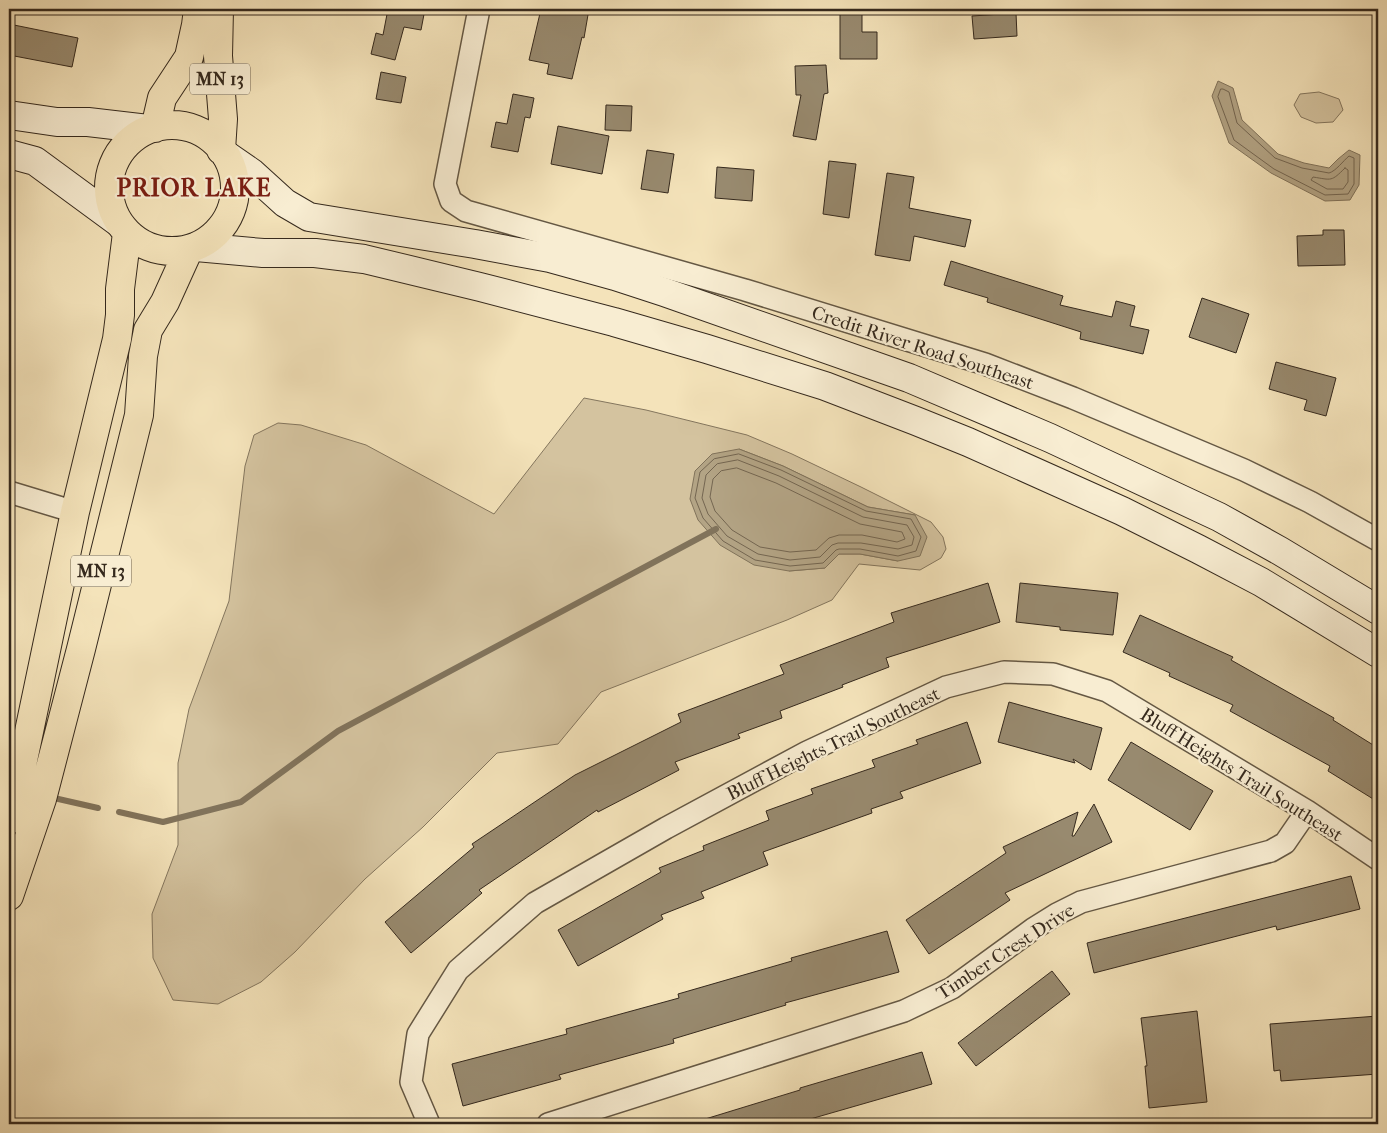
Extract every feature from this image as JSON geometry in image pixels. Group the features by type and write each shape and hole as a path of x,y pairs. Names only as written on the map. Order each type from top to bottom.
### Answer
{"main road":[{"name":"MN 13","path":"152,129 162,98 189,58 198,9"},
{"name":"MN 13","path":"219,9 218,56 224,152"},
{"path":"9,115 57,122 88,122 152,129"},
{"path":"224,152 234,175 235,197 228,218 215,236 192,248 174,252 155,250 137,242 112,211 108,192 110,172 118,154 131,140 152,129 170,125 192,128 211,138 224,152 252,173 285,203 309,217 550,258 664,292 908,378 1050,438 1218,517 1378,610"},
{"path":"9,154 35,161 123,227"},
{"name":"MN 13","path":"9,820 75,512 117,339 120,315 123,227"},
{"name":"MN 13","path":"9,896 42,799 91,612 139,415 143,356 148,330 165,302 192,248"},
{"path":"192,248 263,253 315,253 364,259 614,322 825,386 968,442 1122,510 1261,582 1378,653"}],"street":[{"name":"Credit River Road Southeast","path":"479,9 444,184 451,201 466,211 745,290 985,364 1073,398 1244,470 1310,502 1378,540"},
{"path":"9,492 75,512"},
{"name":"Bluff Heights Trail Southeast","path":"430,1124 411,1082 418,1034 458,970 535,903 666,828 807,752 946,687 1004,672 1053,674 1107,691 1307,812 1378,860"},
{"name":"Timber Crest Drive","path":"548,1124 904,1011 952,988 1033,929 1057,914 1082,902 1270,851 1285,843 1307,812"}],"shaded area":[{"path":"1319,92 1339,99 1343,110 1333,122 1316,123 1301,117 1294,105 1300,94"},
{"path":"584,398 646,410 747,435 792,454 931,522 943,537 946,549 941,558 920,570 859,564 832,600 787,620 601,692 558,744 497,753 423,827 365,879 295,952 261,982 218,1004 173,1000 153,958 152,914 178,845 178,763 189,709 229,601 245,466 254,435 278,423 301,425 366,445 494,514","holes":["739,449 783,466 868,507 915,515 898,561 860,554 839,554 825,568 789,571"]}],"water":[{"path":"1218,81 1233,88 1242,120 1278,154 1304,163 1329,168 1349,150 1360,155 1359,185 1350,200 1325,201 1271,173 1229,143 1212,96"},
{"path":"739,449 783,466 868,507 915,515 927,537 920,556 898,561 860,554 839,554 825,568 789,571 754,565 720,545 698,520 690,499 695,471 712,454"}],"building":[{"path":"388,9 425,9 421,30 404,27 395,60 371,54 376,33 383,35"},
{"path":"541,9 589,9 584,38 582,37 572,79 547,74 549,64 529,60"},
{"path":"1016,13 1017,36 974,39 972,16"},
{"path":"840,14 862,14 862,32 877,32 877,59 840,59"},
{"path":"9,24 78,38 72,67 9,55"},
{"path":"826,65 828,93 824,94 816,140 793,136 801,95 796,95 795,66"},
{"path":"381,72 406,77 401,103 376,99"},
{"path":"513,94 534,98 530,118 525,117 518,152 491,147 496,122 507,124"},
{"path":"606,105 632,106 631,131 605,130"},
{"path":"558,126 609,136 602,174 551,164"},
{"path":"647,150 674,154 668,193 641,189"},
{"path":"829,161 856,164 849,218 823,214"},
{"path":"717,167 754,170 752,201 715,198"},
{"path":"887,173 914,177 909,208 971,220 965,247 914,236 910,261 875,255"},
{"path":"1323,230 1344,230 1345,265 1298,266 1297,236 1323,235"},
{"path":"951,261 1063,296 1060,305 1112,317 1116,301 1135,306 1130,326 1149,330 1143,354 1080,339 1081,332 987,302 988,298 944,285"},
{"path":"1202,298 1249,314 1236,353 1189,337"},
{"path":"1276,362 1336,378 1326,416 1304,410 1307,400 1269,389"},
{"path":"988,583 1000,622 886,658 889,667 780,711 782,718 738,734 740,738 675,762 679,770 598,812 597,810 479,890 482,893 411,953 385,922 474,847 472,844 575,775 681,722 678,714 784,674 780,665 894,622 891,613"},
{"path":"1020,583 1118,593 1113,635 1060,630 1060,627 1016,622"},
{"path":"1140,615 1233,657 1231,660 1334,718 1333,720 1378,748 1378,802 1328,771 1330,766 1230,711 1233,705 1169,676 1170,673 1123,652"},
{"path":"1009,702 1102,728 1091,770 1073,759 1075,763 998,742"},
{"path":"967,722 981,763 900,792 903,798 871,809 872,813 763,852 768,865 701,892 704,898 661,915 663,919 578,966 558,930 661,872 659,868 704,850 703,846 769,820 766,811 813,794 811,789 875,767 872,760 918,744 916,740"},
{"path":"1131,742 1213,791 1190,830 1108,780"},
{"path":"1094,804 1112,842 1005,893 1010,900 929,954 906,920 1006,853 1003,847 1078,812 1072,836 1074,836"},
{"path":"1351,876 1360,909 1277,930 1276,926 1094,973 1087,943"},
{"path":"887,931 899,972 785,1003 786,1005 673,1039 674,1043 559,1075 561,1079 463,1106 452,1064 567,1034 566,1029 679,998 678,994 792,961 791,958"},
{"path":"1052,971 1070,994 976,1066 958,1043"},
{"path":"1197,1011 1207,1102 1149,1108 1145,1066 1147,1066 1141,1018"},
{"path":"1378,1016 1378,1074 1281,1081 1280,1070 1274,1071 1270,1024"},
{"path":"922,1052 932,1084 793,1124 702,1124 702,1120 800,1090 800,1088"}],"waterway":[{"path":"119,812 163,822 241,802 338,731 716,529"},
{"path":"54,798 98,808"}],"district":[{"name":"PRIOR LAKE","path":"194,188"}]}
